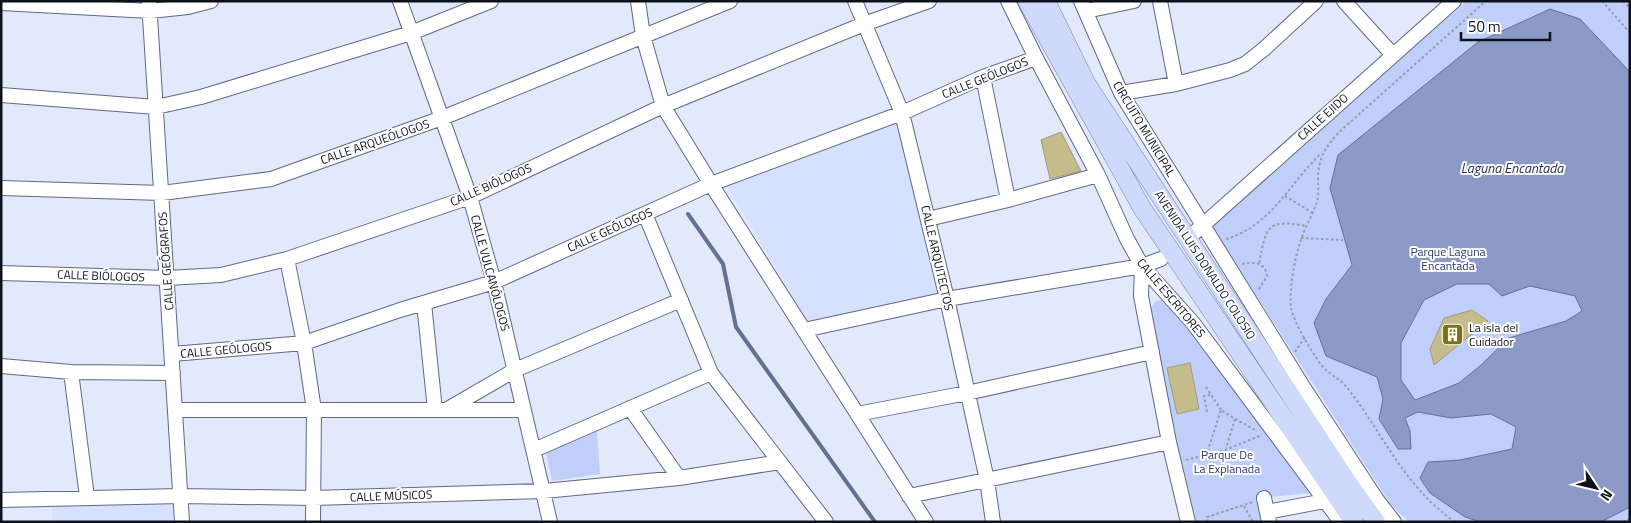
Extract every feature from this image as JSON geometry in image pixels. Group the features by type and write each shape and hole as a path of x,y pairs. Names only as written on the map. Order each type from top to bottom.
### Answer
{"main road":[{"name":"AVENIDA LUIS DONALDO COLOSIO","path":"1027,1 1142,208 1354,522"},
{"name":"AVENIDA LUIS DONALDO COLOSIO","path":"1046,1 1086,83 1348,483 1376,522"}],"street":[{"path":"1,3 188,7 210,1"},
{"name":"CALLE VULCANÓLOGOS","path":"400,1 470,197 494,282 550,522"},
{"path":"1,95 156,106 201,97 411,32 491,1"},
{"path":"638,1 643,36 663,106 926,522"},
{"name":"CALLE ARQUEÓLOGOS","path":"1,188 162,193 270,179 442,118 730,1"},
{"name":"CALLE ARQUITECTOS","path":"855,1 902,113 968,393 987,480 993,522"},
{"name":"CALLE BIÓLOGOS","path":"1,273 167,278 221,275 287,259 470,197 663,106 864,24 928,1"},
{"name":"CALLE ESCRITORES","path":"1008,1 1098,175 1127,239 1142,266 1194,323 1341,522"},
{"path":"1084,6 1134,1"},
{"path":"1160,1 1176,84"},
{"path":"1121,93 1176,84 1230,70 1245,64 1316,1"},
{"path":"1344,1 1393,55"},
{"name":"CALLE EJIDO","path":"1198,230 1454,1"},
{"name":"CALLE GEÓGRAFOS","path":"150,6 182,522"},
{"name":"CIRCUITO MUNICIPAL","path":"1084,6 1121,93 1198,230"},
{"name":"CALLE GEÓLOGOS","path":"172,354 304,343 494,282 711,184 902,113 983,78 1036,58"},
{"path":"983,78 1008,200"},
{"path":"928,218 1008,200 1098,175"},
{"path":"645,214 711,373 826,522"},
{"name":"AVENIDA LUIS DONALDO COLOSIO","path":"1198,230 1212,240 1339,443 1394,522"},
{"path":"287,259 304,343 314,410 313,522"},
{"path":"804,330 947,299 1142,266 1161,259"},
{"path":"1142,266 1140,296 1169,442 1188,522"},
{"path":"1140,296 1146,291 1161,286"},
{"path":"440,410 515,370 681,300"},
{"path":"424,303 440,410"},
{"path":"857,414 968,393 1152,352"},
{"path":"1,366 71,372 173,373"},
{"path":"71,372 87,497"},
{"path":"534,450 711,373"},
{"path":"630,408 679,478"},
{"path":"176,410 524,410"},
{"path":"909,496 1169,442"},
{"name":"CALLE MÚSICOS","path":"1,500 181,496 314,498 544,492 679,478 780,462"},
{"path":"1260,499 1268,517 1325,501"}],"path":[{"path":"1212,240 1236,236 1251,228 1285,196 1302,173 1338,133 1486,1"},
{"path":"1602,1 1630,33"},
{"path":"1623,1 1630,8"},
{"path":"1322,152 1318,167 1318,199 1301,238 1294,268 1291,309 1298,327 1321,364 1348,388 1413,485 1455,522"},
{"path":"1285,196 1313,212"},
{"path":"1258,263 1264,237 1270,227 1287,223 1307,226"},
{"path":"1301,238 1343,240"},
{"path":"1230,268 1258,263 1266,271 1267,276 1260,288 1249,300"},
{"path":"1174,463 1206,456 1264,435 1221,410 1206,387"},
{"path":"1207,412 1204,396 1210,395"},
{"path":"1206,456 1221,410"},
{"path":"1225,450 1235,419"},
{"path":"1208,522 1207,517 1260,499"},
{"path":"1244,506 1253,522"},
{"path":"1623,522 1630,518"}],"shaded area":[{"path":"898,123 937,294 809,323 727,187"},
{"path":"172,503 173,522 52,522 52,506"}],"green space":[{"name":"Laguna Encantada","path":"1467,1 1630,1 1630,522 1409,522 1391,505 1212,227 1362,92"},
{"name":"Parque De La Explanada","path":"1161,299 1166,300 1197,336 1267,435 1313,493 1259,498 1263,522 1190,522 1150,309 1155,302"},
{"path":"597,431 600,474 552,481 546,453"}],"water":[{"name":"Laguna Encantada","path":"1550,9 1580,19 1630,72 1630,507 1601,522 1481,522 1465,517 1430,493 1420,478 1428,462 1460,460 1512,449 1516,427 1491,414 1451,418 1418,412 1405,418 1410,431 1411,449 1398,449 1379,419 1383,399 1377,377 1326,356 1314,323 1326,299 1352,265 1330,188 1338,155 1478,42","holes":["1457,284 1489,284 1502,296 1530,286 1575,296 1582,311 1566,321 1509,338 1459,383 1415,400 1401,380 1401,343 1424,300"]}],"building":[{"path":"1061,132 1081,171 1050,179 1041,140"},
{"name":"La isla del Cuidador","path":"1472,310 1488,321 1434,365 1430,349 1444,318"},
{"path":"1190,363 1199,409 1177,414 1167,368"}],"waterway":[{"path":"688,214 723,264 736,327 875,522"}],"place":[{"name":"La isla del Cuidador","path":"1453,335"}],"park label":[{"name":"Parque Laguna Encantada","path":"1448,259"}]}
